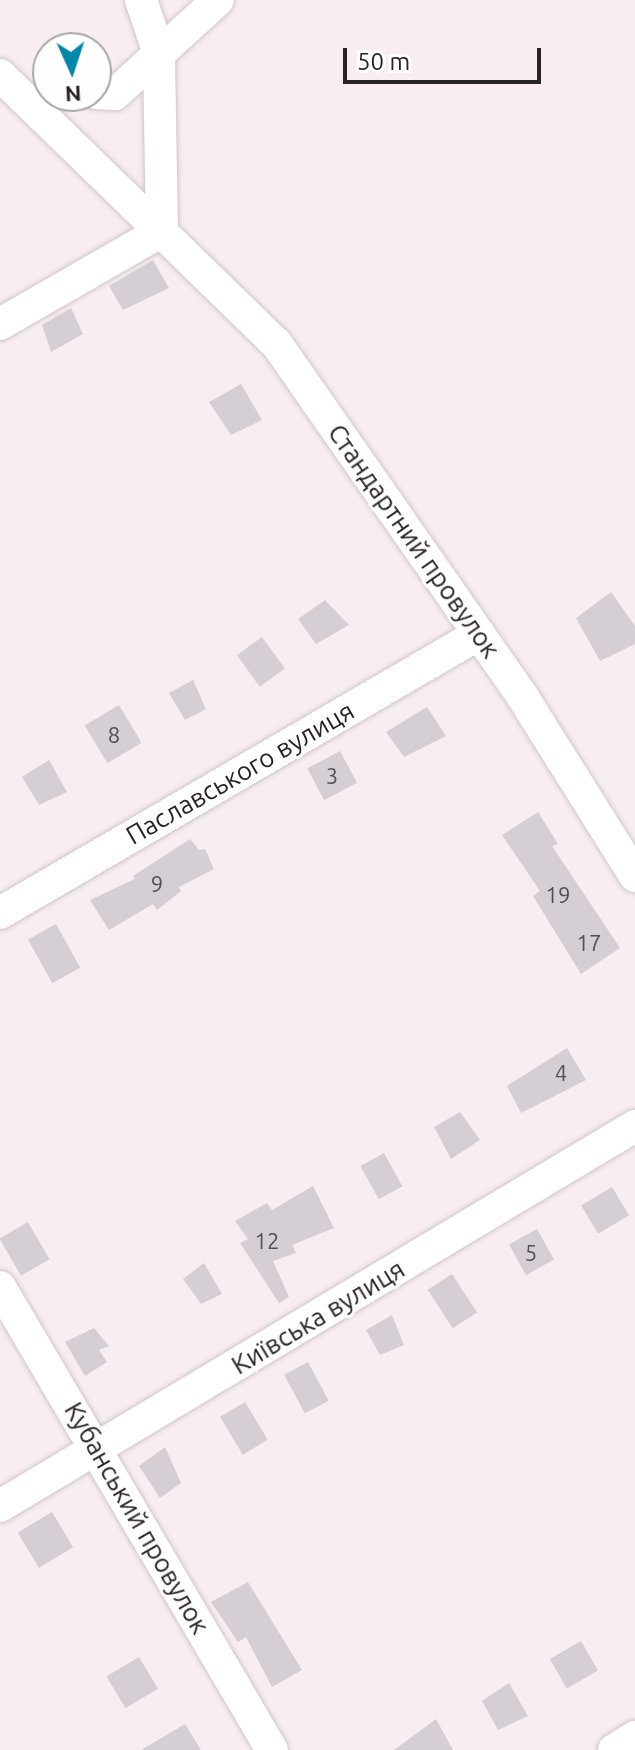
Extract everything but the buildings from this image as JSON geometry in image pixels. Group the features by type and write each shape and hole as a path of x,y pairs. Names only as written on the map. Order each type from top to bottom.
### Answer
{"street":[{"path":"0,324 162,231 159,53 141,0"},
{"path":"112,94 218,0"},
{"name":"Стандартний провулок","path":"22,86 276,343 479,634 635,876"},
{"name":"Паславського вулиця","path":"0,913 479,634"},
{"name":"Київська вулиця","path":"0,1506 635,1126"},
{"name":"Кубанський провулок","path":"0,1287 272,1750"},
{"path":"614,1750 635,1737"}]}
